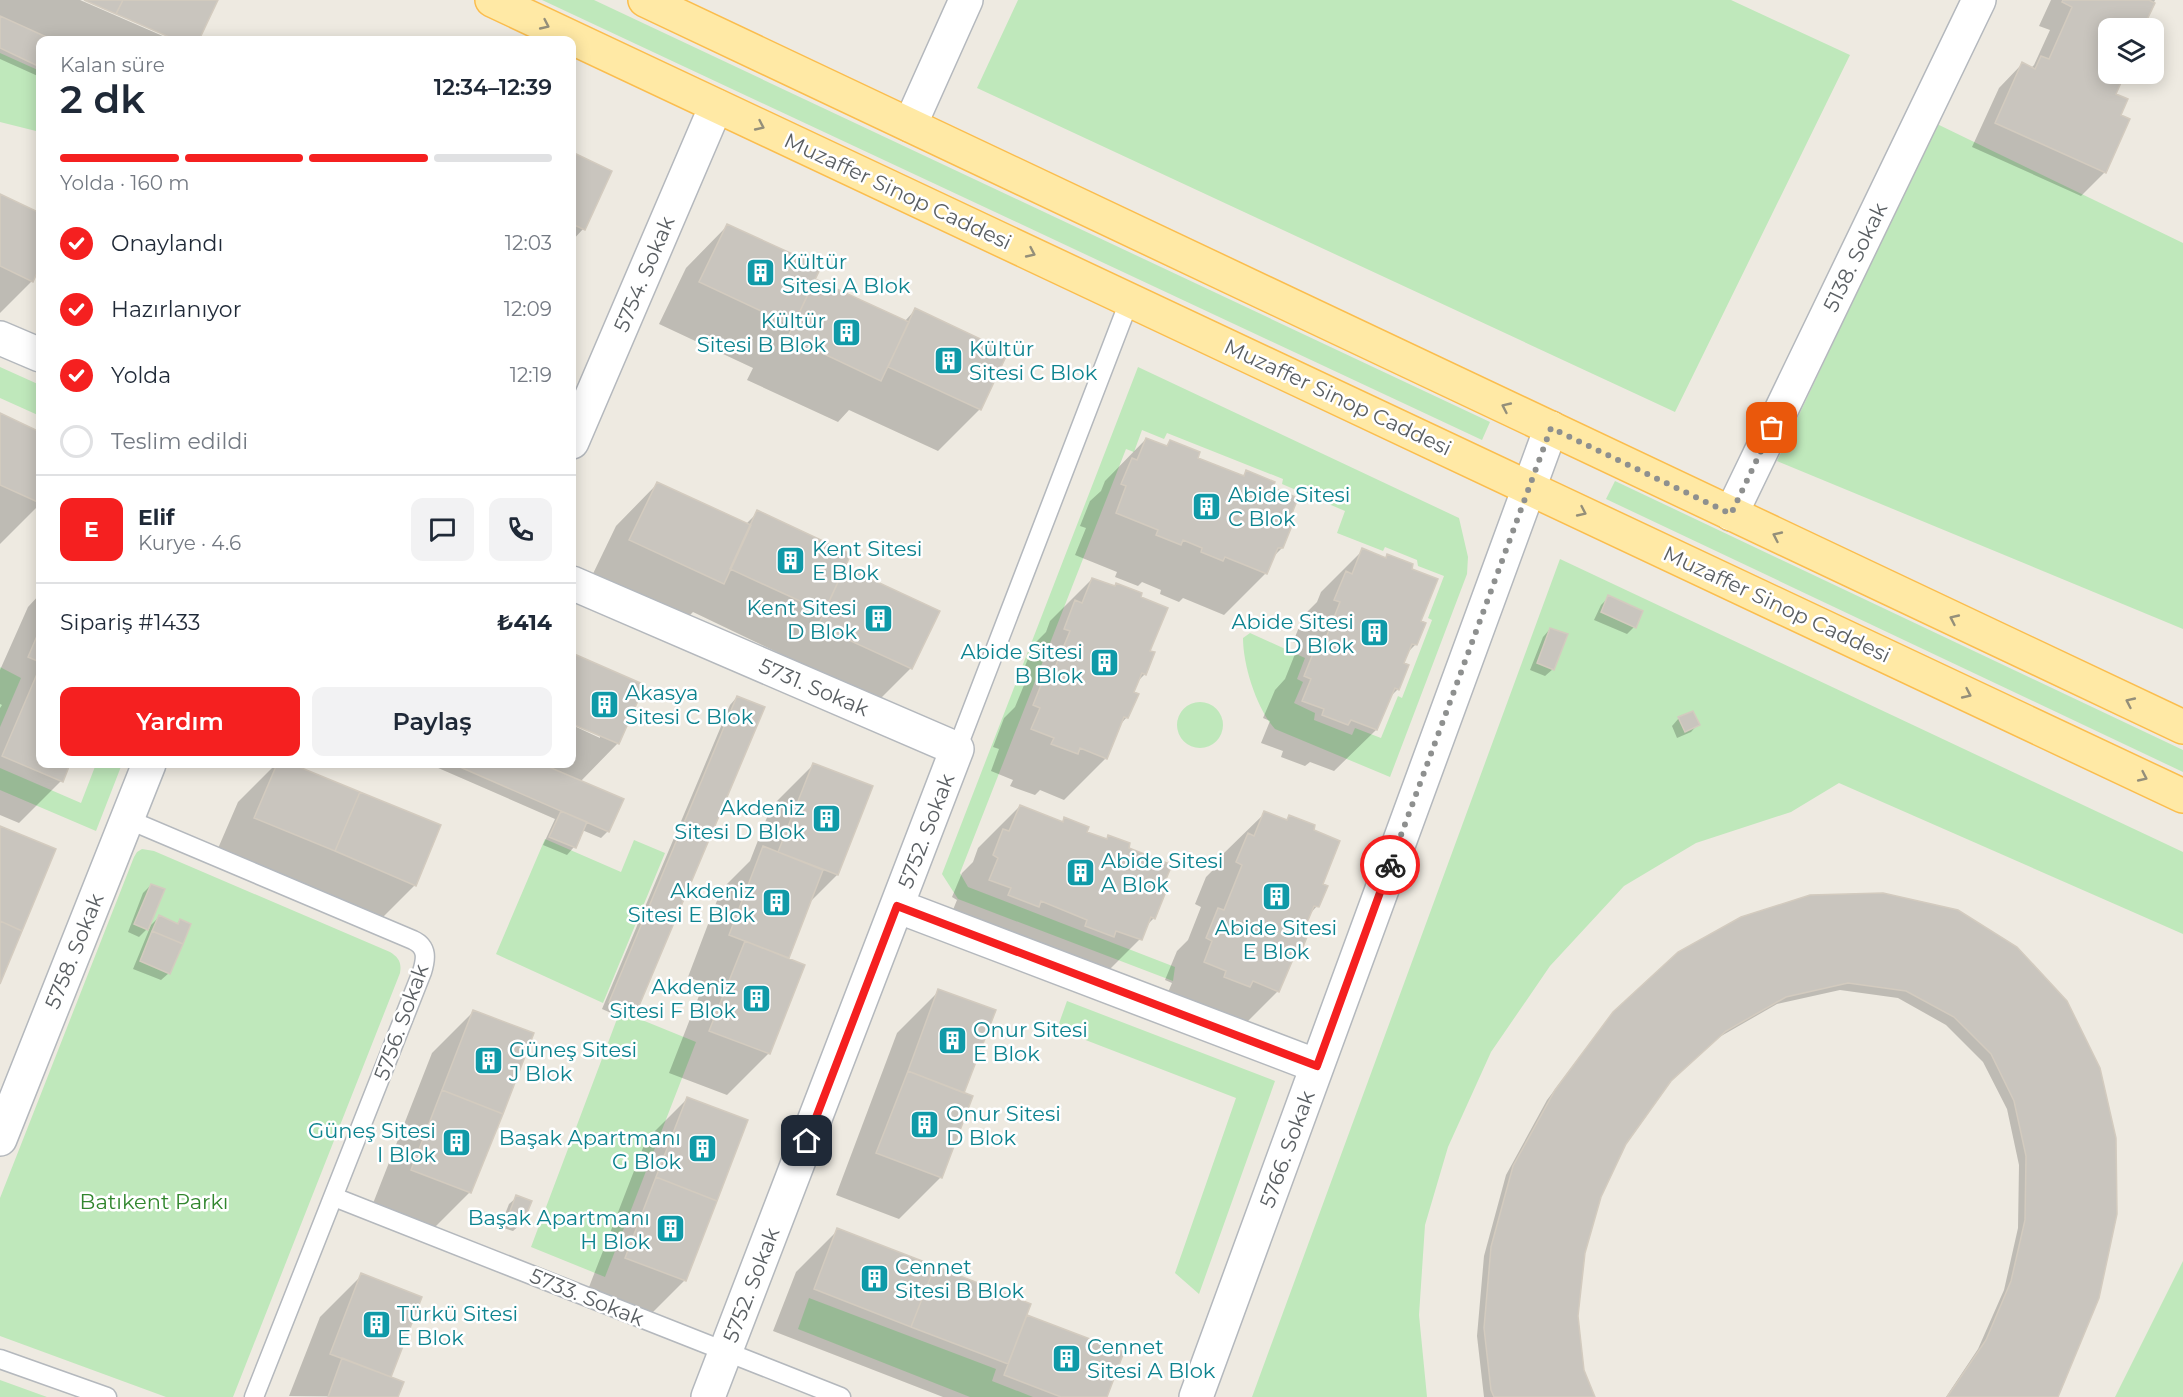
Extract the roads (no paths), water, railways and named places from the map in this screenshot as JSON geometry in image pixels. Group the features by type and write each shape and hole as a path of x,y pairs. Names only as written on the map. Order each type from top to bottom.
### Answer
{"main road":[{"name":"Muzaffer Sinop Caddesi","path":"492,0 569,36"},
{"path":"645,0 2183,727"},
{"name":"Muzaffer Sinop Caddesi","path":"576,39 2183,796"}],"street":[{"path":"910,125 966,0"},
{"name":"5138. Sokak","path":"1731,514 1979,0"},
{"name":"5754. Sokak","path":"576,433 717,105"},
{"path":"0,338 36,353"},
{"name":"5766. Sokak","path":"1196,1397 1551,428"},
{"name":"5731. Sokak","path":"576,585 957,749"},
{"name":"5752. Sokak","path":"708,1397 957,749"},
{"name":"5758. Sokak","path":"0,1139 11,1076 127,819 147,768"},
{"path":"897,906 1317,1066"}],"lane":[{"name":"5752. Sokak","path":"957,749 1131,299"},
{"name":"5756. Sokak","path":"127,819 413,940 424,949 426,958 254,1397"},
{"name":"5733. Sokak","path":"334,1197 840,1397"},
{"path":"0,1359 107,1397"}],"place":[{"name":"Kültür Sitesi A Blok","path":"761,273"},
{"name":"Kültür Sitesi B Blok","path":"847,332"},
{"name":"Kültür Sitesi C Blok","path":"948,360"},
{"name":"Abide Sitesi C Blok","path":"1207,506"},
{"name":"Kent Sitesi E Blok","path":"791,560"},
{"name":"Kent Sitesi D Blok","path":"878,619"},
{"name":"Abide Sitesi D Blok","path":"1375,633"},
{"name":"Abide Sitesi B Blok","path":"1104,663"},
{"name":"Akasya Sitesi C Blok","path":"604,704"},
{"name":"Akdeniz Sitesi D Blok","path":"826,819"},
{"name":"Abide Sitesi A Blok","path":"1080,872"},
{"name":"Abide Sitesi E Blok","path":"1276,896"},
{"name":"Akdeniz Sitesi E Blok","path":"776,902"},
{"name":"Akdeniz Sitesi F Blok","path":"757,998"},
{"name":"Onur Sitesi E Blok","path":"952,1041"},
{"name":"Güneş Sitesi J Blok","path":"488,1061"},
{"name":"Onur Sitesi D Blok","path":"925,1125"},
{"name":"Güneş Sitesi I Blok","path":"457,1142"},
{"name":"Başak Apartmanı G Blok","path":"702,1149"},
{"name":"Başak Apartmanı H Blok","path":"671,1229"},
{"name":"Cennet Sitesi B Blok","path":"874,1278"},
{"name":"Türkü Sitesi E Blok","path":"376,1325"},
{"name":"Cennet Sitesi A Blok","path":"1066,1358"}],"park label":[{"name":"Batıkent Parkı","path":"154,1201"}]}
